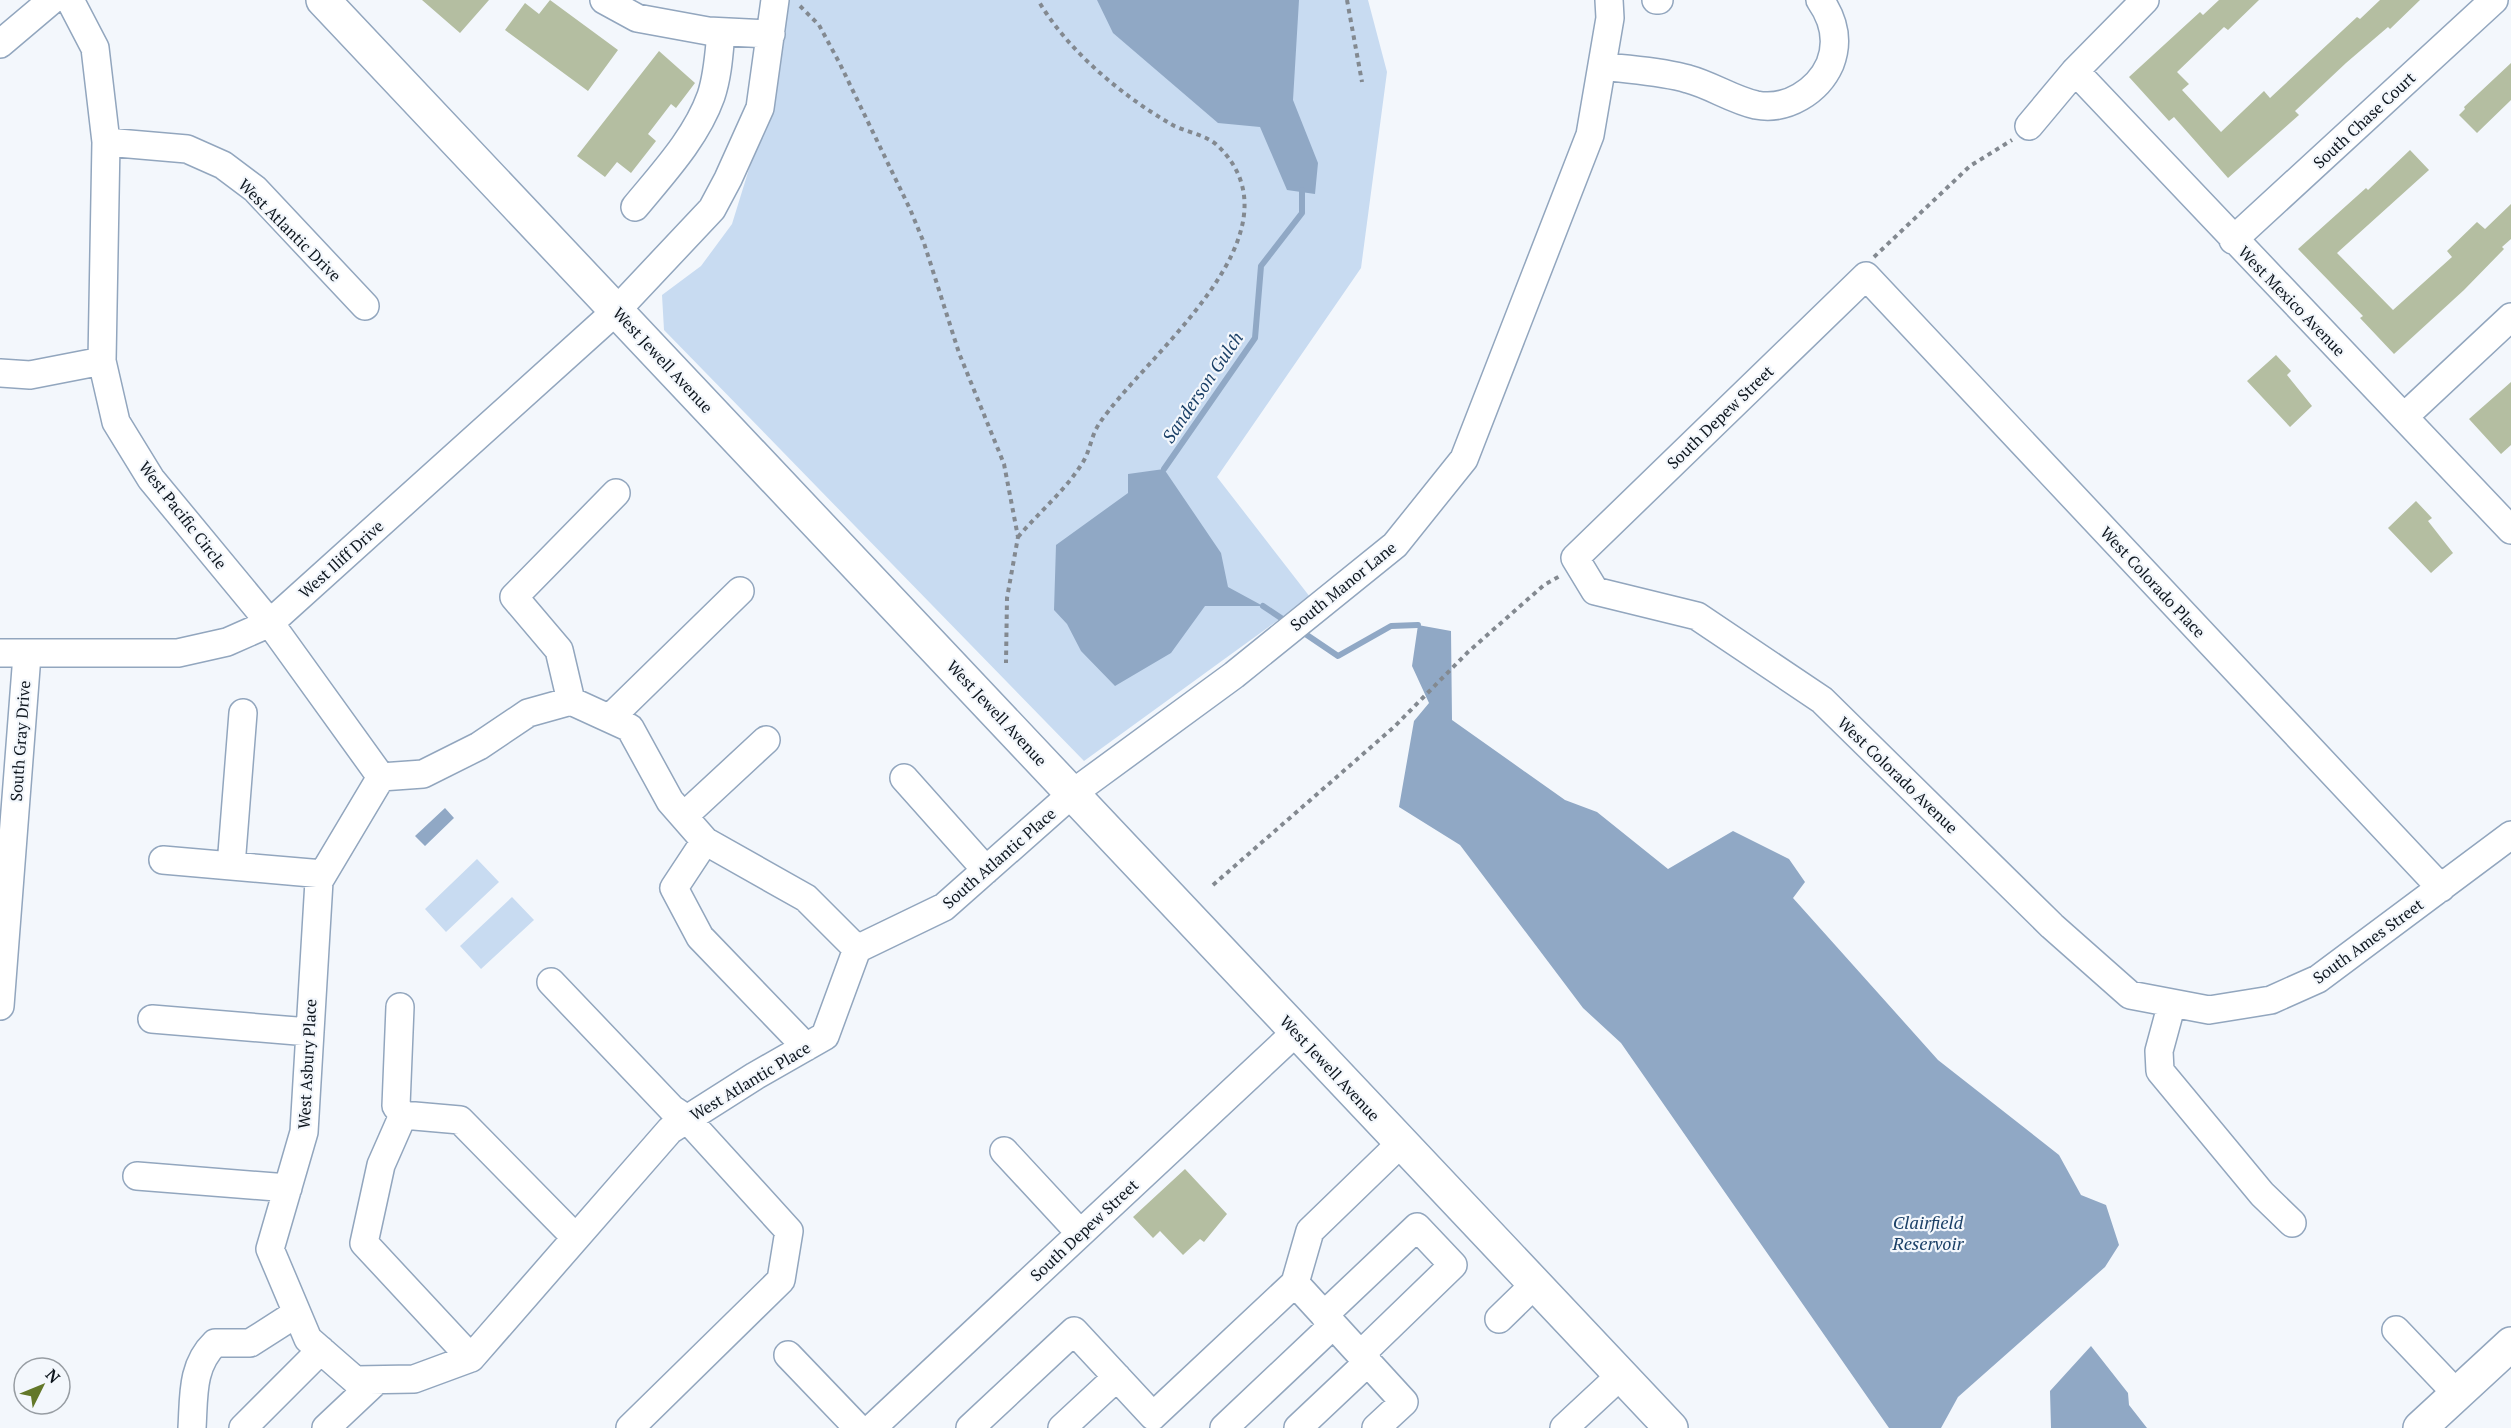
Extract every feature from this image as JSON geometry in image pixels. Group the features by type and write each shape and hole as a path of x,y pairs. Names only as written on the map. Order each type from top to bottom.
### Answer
{"main road":[{"name":"West Jewell Avenue","path":"322,0 1671,1428"},
{"path":"2420,1428 2511,1344"}],"street":[{"path":"0,44 52,0"},
{"name":"West Pacific Circle","path":"70,0 94,48 106,142 102,360 116,422 151,479 270,624 381,777"},
{"path":"604,0 637,18 721,32 771,34"},
{"name":"South Manor Lane","path":"1073,794 1250,662 1395,545 1464,459 1590,135 1610,18 1609,0"},
{"path":"1602,66 1687,78 1756,105 1779,105 1802,97 1825,75 1834,54 1835,30 1820,0"},
{"path":"2029,126 2074,71 2145,0"},
{"name":"South Chase Court","path":"2233,240 2494,0"},
{"name":"West Iliff Drive","path":"0,654 178,653 227,642 270,624 616,311 711,209 760,108 771,34 788,3"},
{"path":"635,207 677,156 711,96 718,67 721,32"},
{"name":"West Mexico Avenue","path":"2074,71 2511,530"},
{"name":"West Atlantic Drive","path":"106,142 187,149 223,165 255,189 365,306"},
{"name":"South Depew Street","path":"1577,561 1866,276"},
{"name":"West Colorado Place","path":"1866,276 2441,888"},
{"path":"2404,417 2511,317"},
{"path":"0,373 30,375 102,360"},
{"path":"571,701 559,650 514,597 616,493"},
{"name":"West Colorado Avenue","path":"1577,561 1595,591 1697,616 1822,700 2052,926 2130,994 2210,1010"},
{"path":"610,718 740,591"},
{"name":"South Gray Drive","path":"0,1006 27,655"},
{"path":"381,777 423,774 479,746 528,713 571,701 630,728 670,801 705,841 806,898 857,949"},
{"path":"231,866 243,713"},
{"path":"684,816 766,740"},
{"name":"West Asbury Place","path":"381,777 319,881 304,1132 270,1249 308,1339 356,1380 414,1379 471,1358 575,1237 679,1125"},
{"path":"904,778 986,870"},
{"name":"South Atlantic Place","path":"857,949 944,907 1073,794"},
{"name":"South Ames Street","path":"2210,1010 2271,1000 2318,979 2511,835"},
{"path":"705,841 674,888 700,938 806,1047"},
{"path":"163,860 323,874"},
{"name":"West Atlantic Place","path":"679,1125 825,1036 857,949"},
{"path":"551,982 672,1109 679,1125 789,1231 781,1280 630,1428"},
{"path":"2172,1003 2159,1051 2160,1071 2262,1194 2292,1223"},
{"path":"400,1007 396,1106 403,1115 460,1120 575,1237"},
{"path":"152,1019 309,1032"},
{"name":"South Depew Street","path":"872,1428 1296,1032"},
{"path":"403,1115 381,1165 364,1243 471,1358"},
{"path":"970,1428 1074,1331 1117,1377 1146,1422 1295,1284 1310,1231 1401,1143"},
{"path":"1004,1152 1080,1233"},
{"path":"137,1176 288,1188"},
{"path":"1224,1428 1417,1227 1453,1265 1298,1428"},
{"path":"1295,1284 1404,1402 1376,1428"},
{"path":"1498,1318 1535,1284"},
{"path":"192,1428 197,1368 205,1353 215,1343 250,1343 297,1313"},
{"path":"2396,1330 2457,1394"},
{"path":"243,1428 321,1350"},
{"path":"788,1354 858,1428"},
{"path":"1564,1428 1621,1375"},
{"path":"1062,1428 1117,1377"},
{"path":"326,1428 376,1380"}],"path":[{"path":"1018,537 1084,461 1098,425 1204,299 1227,264 1243,228 1246,202 1240,175 1217,144 1170,124 1130,96 1062,35 1038,0"},
{"path":"1347,0 1362,82"},
{"path":"788,3 819,25 840,64 924,243 959,353 1004,464 1018,537 1007,598 1006,663"},
{"path":"1866,276 1869,262 1937,196 1970,166 2012,140 2029,126"},
{"path":"1214,885 1394,727 1419,699 1468,652 1544,585 1577,561"}],"shaded area":[{"path":"788,0 1368,0 1387,72 1361,268 1217,477 1310,597 1084,761 664,330 662,295 701,266 732,224 777,78"},
{"path":"477,859 499,882 446,932 425,909"},
{"path":"512,897 534,920 481,969 460,946"}],"water":[{"path":"1097,0 1299,0 1293,100 1318,163 1315,194 1287,190 1260,127 1218,123 1113,33"},
{"path":"1164,469 1221,553 1228,587 1263,606 1205,606 1171,653 1115,686 1081,651 1067,624 1054,610 1056,545 1128,493 1128,474"},
{"name":"Clairfield Reservoir","path":"1418,625 1451,631 1452,720 1565,800 1597,812 1668,869 1733,831 1789,859 1805,882 1793,898 1938,1060 2059,1155 2081,1195 2106,1205 2119,1245 2105,1267 1958,1397 1941,1428 1889,1428 1621,1043 1583,1008 1460,845 1399,807 1414,721 1429,703 1412,666"},
{"path":"445,808 454,818 425,846 415,836"},
{"path":"2091,1346 2128,1393 2129,1405 2147,1428 2051,1428 2050,1391"}],"building":[{"path":"422,0 489,0 460,33"},
{"path":"550,0 618,50 588,91 505,30 525,3 539,14"},
{"path":"2219,0 2259,0 2228,30 2224,27 2177,72 2189,84 2182,90 2221,132 2264,91 2270,98 2357,17 2360,19 2380,0 2420,0 2390,29 2388,27 2346,63 2295,111 2299,115 2228,178 2174,117 2169,121 2129,77 2200,12 2203,15"},
{"path":"659,51 695,83 676,108 671,104 648,134 656,141 631,173 617,162 605,177 577,156"},
{"path":"2511,63 2511,100 2477,133 2459,115 2465,109 2464,107"},
{"path":"2410,150 2429,170 2337,253 2393,310 2452,257 2447,251 2477,222 2485,229 2511,204 2511,239 2464,290 2394,354 2360,318 2363,316 2298,249 2366,188 2368,190"},
{"path":"2276,355 2291,371 2287,375 2312,406 2290,427 2247,381"},
{"path":"2511,382 2511,445 2501,454 2469,419"},
{"path":"2416,501 2432,518 2428,521 2453,553 2431,573 2388,528"},
{"path":"1185,1169 1227,1214 1204,1242 1200,1239 1183,1255 1160,1231 1153,1238 1133,1217"}],"waterway":[{"name":"Sanderson Gulch","path":"1164,469 1255,338 1261,266 1302,213 1302,190"},
{"name":"Sanderson Gulch","path":"1263,606 1287,622"},
{"name":"Sanderson Gulch","path":"1301,631 1338,656 1391,626 1418,625"}]}
